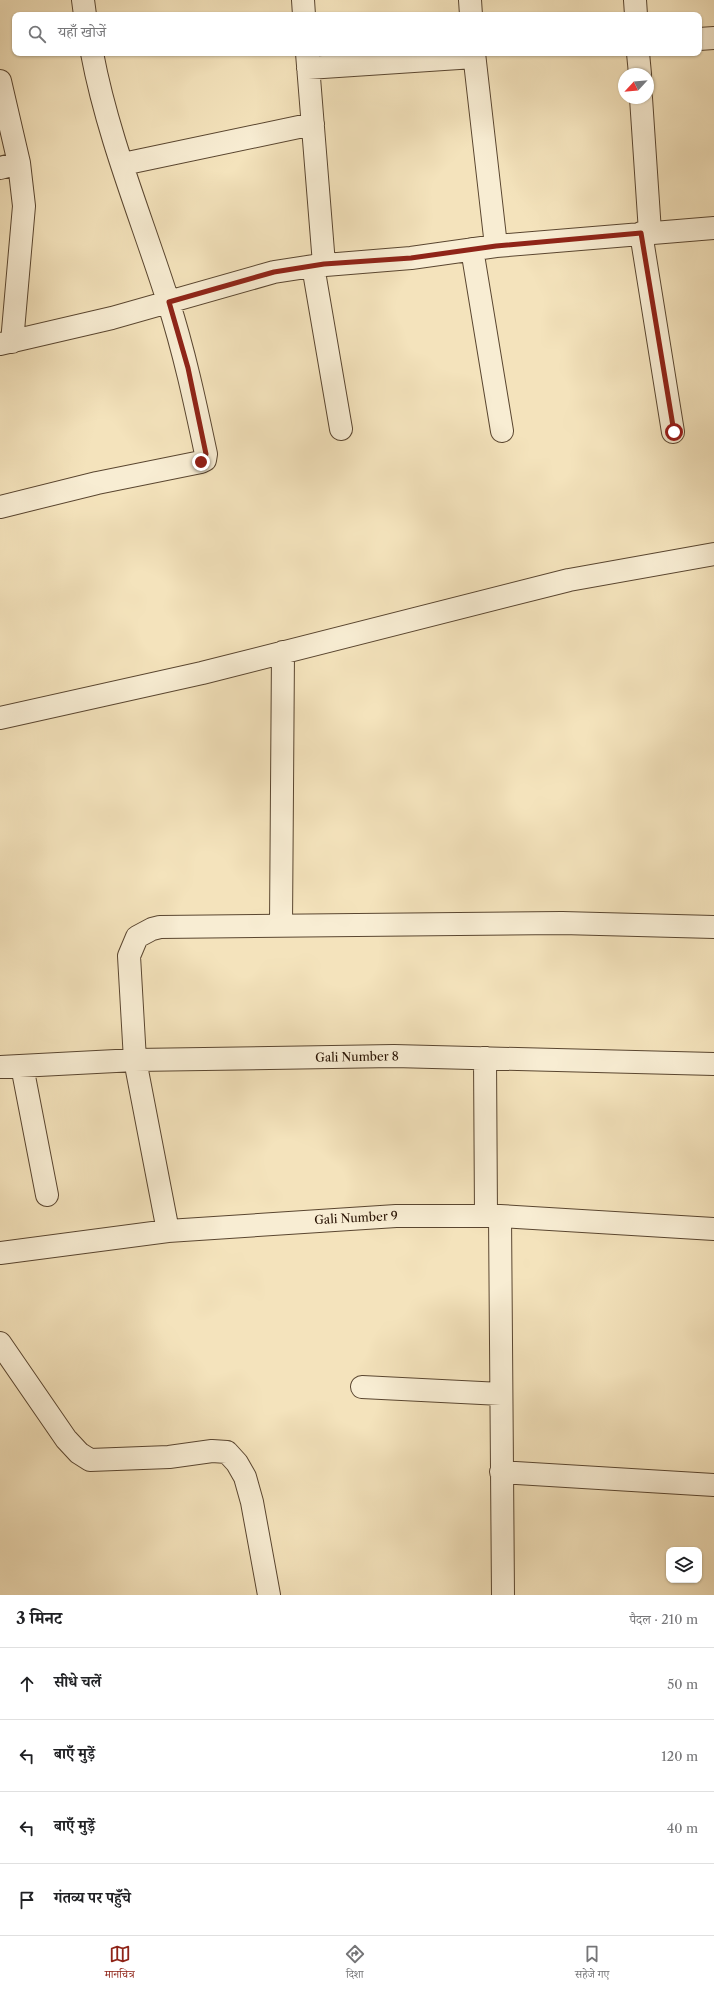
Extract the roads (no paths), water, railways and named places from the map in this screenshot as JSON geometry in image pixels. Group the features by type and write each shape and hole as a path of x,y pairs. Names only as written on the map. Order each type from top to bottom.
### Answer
{"street":[{"path":"83,0 85,12"},
{"path":"303,0 304,12"},
{"path":"470,0 471,12"},
{"path":"635,0 636,12"},
{"path":"702,39 714,38"},
{"path":"0,507 97,483 201,462 204,460 206,454 188,368 169,302 103,102 93,56"},
{"path":"341,429 319,265 313,124 307,60 441,56"},
{"path":"474,56 496,246"},
{"path":"638,56 639,68"},
{"path":"0,81 10,165 24,206 6,343 112,318 274,272 319,265 411,258 496,246 714,228"},
{"path":"641,104 646,233 674,432"},
{"path":"123,164 313,124"},
{"path":"472,249 502,431"},
{"path":"0,718 202,673 569,580 714,554"},
{"path":"281,925 283,652"},
{"path":"168,1231 135,1060 129,956 137,937 160,926 562,923 714,927"},
{"name":"Gali Number 8","path":"0,1067 135,1060 394,1056 714,1064"},
{"path":"485,1058 501,1394 503,1595"},
{"path":"22,1066 47,1195"},
{"name":"Gali Number 9","path":"0,1253 168,1231 396,1216 493,1216 714,1229"},
{"path":"0,1343 66,1439 79,1453 90,1460 169,1457 212,1451 226,1452 237,1463 245,1477 252,1502 268,1595"},
{"path":"362,1387 501,1394"},
{"path":"501,1472 714,1485"}]}
